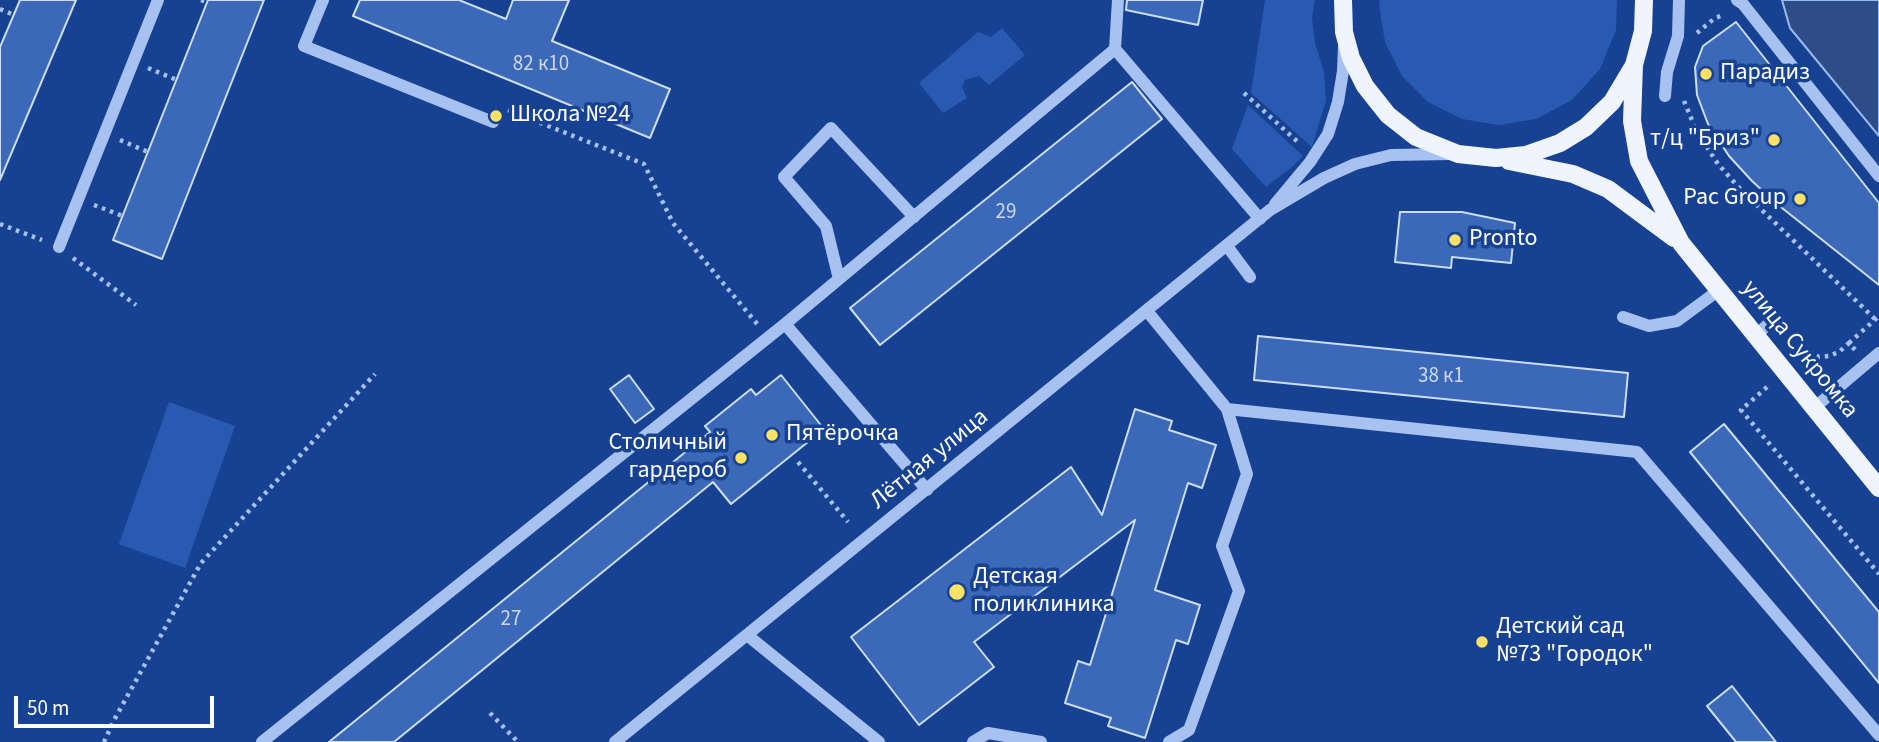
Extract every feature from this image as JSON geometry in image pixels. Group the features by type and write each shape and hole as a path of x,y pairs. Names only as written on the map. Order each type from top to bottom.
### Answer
{"main road":[{"path":"1343,0 1344,32 1351,58 1365,86 1388,115 1416,136 1458,154 1496,158 1526,155 1560,143 1586,127 1612,102 1634,65 1643,32 1644,0"},
{"name":"улица Сукромка","path":"1634,65 1632,121 1639,161 1681,243 1879,488"},
{"name":"улица Сукромка","path":"1496,158 1573,174 1608,189 1681,243"}],"street":[{"path":"59,247 158,0"},
{"path":"323,0 304,46 493,122"},
{"path":"1118,0 1115,49 1260,219"},
{"path":"1665,96 1667,72 1678,36 1679,0"},
{"path":"1737,0 1879,176"},
{"path":"1270,210 1310,162 1328,134 1338,102 1343,71 1344,32"},
{"path":"262,742 785,324 1115,49"},
{"path":"839,279 826,226 784,177 831,128 914,217"},
{"path":"1270,210 1355,163 1391,155 1458,154"},
{"name":"Лётная улица","path":"615,742 1270,210"},
{"path":"1227,246 1250,277"},
{"path":"1623,317 1648,326 1678,321 1719,290"},
{"path":"1147,311 1227,409 1247,474 1222,547 1240,592 1189,730 1169,742"},
{"path":"1756,335 1772,321"},
{"path":"785,324 927,490"},
{"path":"1814,408 1879,353"},
{"path":"1227,409 1637,452 1879,735"},
{"path":"747,635 879,742"},
{"path":"973,742 988,733 1041,742"}],"path":[{"path":"0,9 14,15"},
{"path":"1693,27 1691,37 1715,18 1728,15"},
{"path":"133,63 177,80"},
{"path":"1244,93 1305,148"},
{"path":"1682,97 1696,130 1718,164 1742,191 1877,317 1849,343"},
{"path":"503,108 644,164 673,223 768,337"},
{"path":"104,134 148,152"},
{"path":"78,199 123,216"},
{"path":"104,742 201,563 375,374"},
{"path":"1767,387 1741,410 1879,574"},
{"path":"799,462 848,522"},
{"path":"490,713 518,742"}],"shaded area":[{"path":"1265,0 1315,0 1312,18 1315,43 1324,72 1326,100 1312,147 1251,93"},
{"path":"1380,0 1617,0 1616,30 1600,69 1572,100 1536,119 1499,125 1462,119 1428,102 1402,76 1385,42"},
{"path":"1782,0 1879,0 1879,136 1790,28"},
{"path":"1002,28 1025,55 989,85 979,76 965,80 962,87 967,98 943,113 919,83 978,32 991,37"},
{"path":"1248,105 1303,156 1266,187 1232,149"},
{"path":"169,402 235,426 185,568 119,544"}],"building":[{"path":"20,0 76,0 0,180 0,47"},
{"path":"208,0 264,0 162,259 113,240"},
{"path":"360,0 459,0 506,19 513,0 569,0 552,41 670,89 650,138 353,16"},
{"path":"1127,0 1203,0 1198,25 1126,10"},
{"name":"т/ц \"Бриз\"","path":"1736,22 1879,203 1879,285 1752,181 1729,156 1708,124 1697,95 1695,67 1703,46"},
{"path":"1132,82 1162,119 880,345 850,308"},
{"name":"Pronto","path":"1400,212 1462,212 1515,223 1511,263 1452,257 1451,268 1395,262"},
{"path":"1258,336 1628,373 1624,417 1254,380"},
{"path":"629,375 654,409 635,423 610,389"},
{"path":"781,375 824,429 731,504 713,482 394,742 329,742 710,432 705,426 751,389 756,395"},
{"path":"1135,409 1172,421 1169,430 1216,445 1202,488 1188,483 1155,590 1200,605 1188,644 1176,640 1145,738 1108,726 1111,718 1065,703 1078,661 1090,665 1135,520 974,642 994,667 919,725 851,637 1071,467 1102,515"},
{"path":"1724,424 1879,612 1879,683 1690,452"},
{"path":"1732,686 1776,742 1736,742 1707,706"}],"place":[{"name":"Парадиз","path":"1706,74"},
{"name":"Школа №24","path":"496,116"},
{"name":"т/ц \"Бриз\"","path":"1774,140"},
{"name":"Pac Group","path":"1800,199"},
{"name":"Pronto","path":"1455,240"},
{"name":"Пятёрочка","path":"772,435"},
{"name":"Столичный гардероб","path":"741,458"},
{"name":"Детская поликлиника","path":"957,592"},
{"name":"Детский сад №73 \"Городок\"","path":"1482,642"}]}
